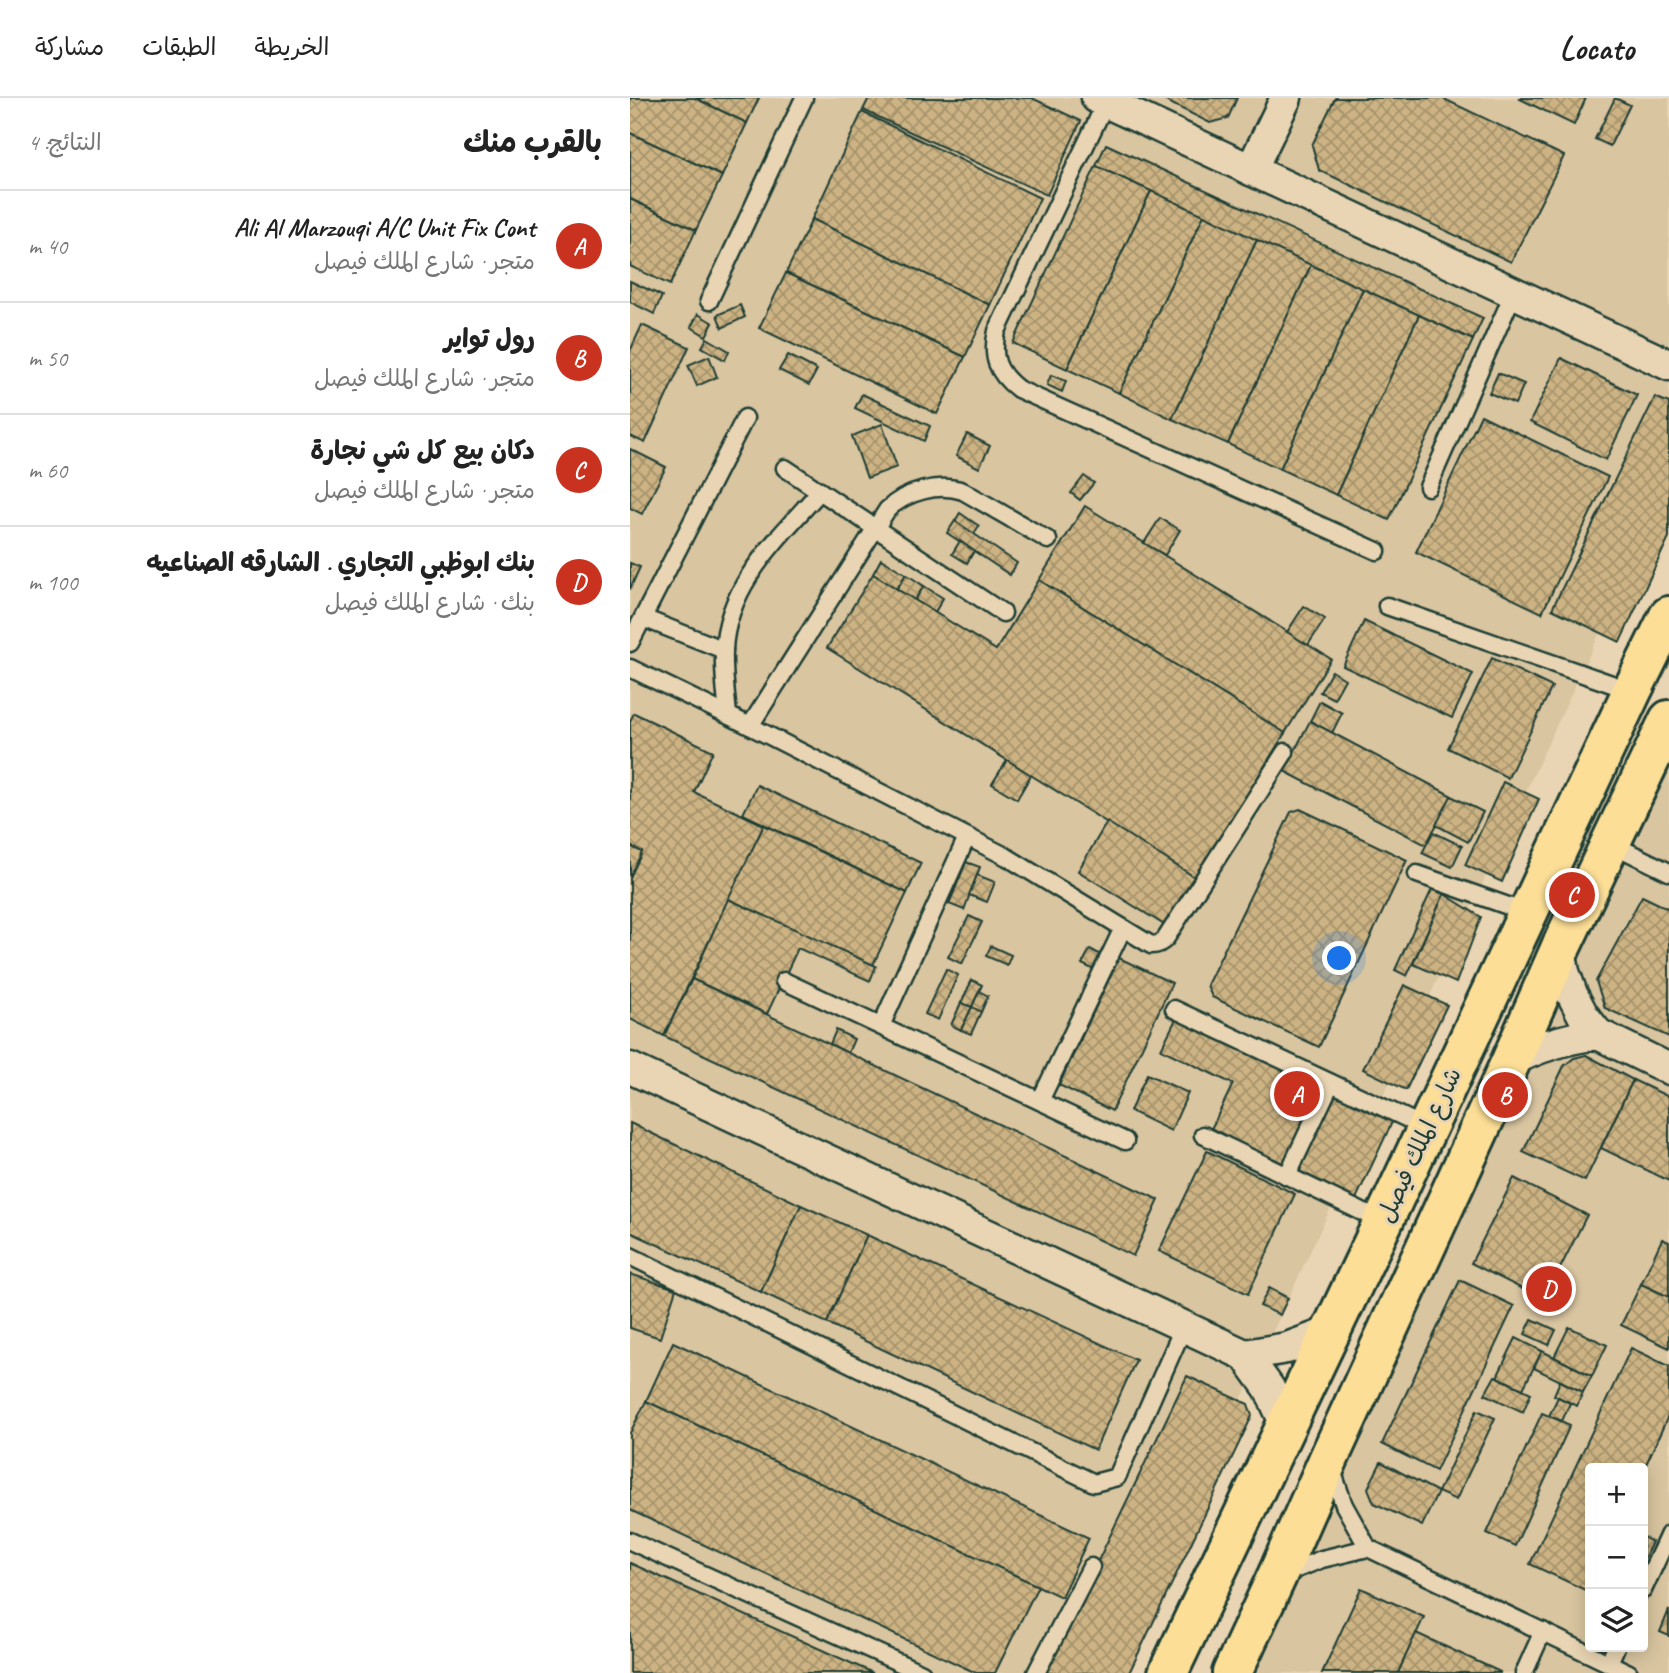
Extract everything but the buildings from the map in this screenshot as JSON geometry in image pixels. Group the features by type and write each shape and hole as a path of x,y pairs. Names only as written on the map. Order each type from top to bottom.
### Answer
{"main road":[{"name":"شارع الملك فيصل","path":"1168,1673 1669,616"},
{"name":"شارع الملك فيصل","path":"1232,1673 1560,949 1669,720"}],"street":[{"path":"1251,170 1286,98"},
{"path":"1101,100 1669,365"},
{"path":"1560,949 1572,994 1583,1015 1598,1034 1669,1069"},
{"path":"1511,1061 1553,1042 1598,1034"},
{"path":"630,1069 1245,1355 1269,1388 1286,1425"},
{"path":"1245,1355 1287,1348 1330,1332"}],"lane":[{"path":"709,301 804,98"},
{"path":"1101,100 997,331 995,358 1000,370 1008,382 1018,389 1377,551"},
{"path":"1428,487 1514,292"},
{"path":"630,643 745,418"},
{"path":"785,468 1003,613"},
{"path":"750,726 887,510 901,499 939,488 948,487 963,491 1048,540"},
{"path":"728,715 724,650 734,602 745,580 820,491"},
{"path":"1387,606 1632,691"},
{"path":"643,618 724,650"},
{"path":"630,687 634,670 728,715 1007,857 1151,945 1163,942 1285,752"},
{"path":"881,1026 967,837"},
{"path":"1610,843 1669,872"},
{"path":"1417,874 1528,913"},
{"path":"1040,1101 1123,928"},
{"path":"784,981 1125,1141"},
{"path":"1174,1009 1427,1128"},
{"path":"1287,1176 1331,1083"},
{"path":"1203,1135 1383,1222"},
{"path":"630,1256 1094,1483 1117,1477 1184,1326"},
{"path":"1329,1458 1344,1505 1368,1548 1629,1673"},
{"path":"1643,1589 1669,1534"},
{"path":"630,1541 922,1673"},
{"path":"1277,1576 1322,1559 1368,1548"},
{"path":"1036,1673 1091,1567"},
{"path":"1524,1673 1542,1631"},
{"path":"1609,1663 1614,1652"}],"shaded area":[{"path":"630,98 1669,98 1669,485 1113,1673 630,1673"},
{"path":"1669,767 1669,1673 1240,1673"}],"place":[{"name":"دكان بيع كل شي نجارة","path":"1572,895"},
{"name":"Ali Al Marzouqi A/C Unit Fix Cont","path":"1297,1094"},
{"name":"رول تواير","path":"1505,1095"},
{"name":"بنك ابوظبي التجاري . الشارقه الصناعيه","path":"1549,1289"}]}
